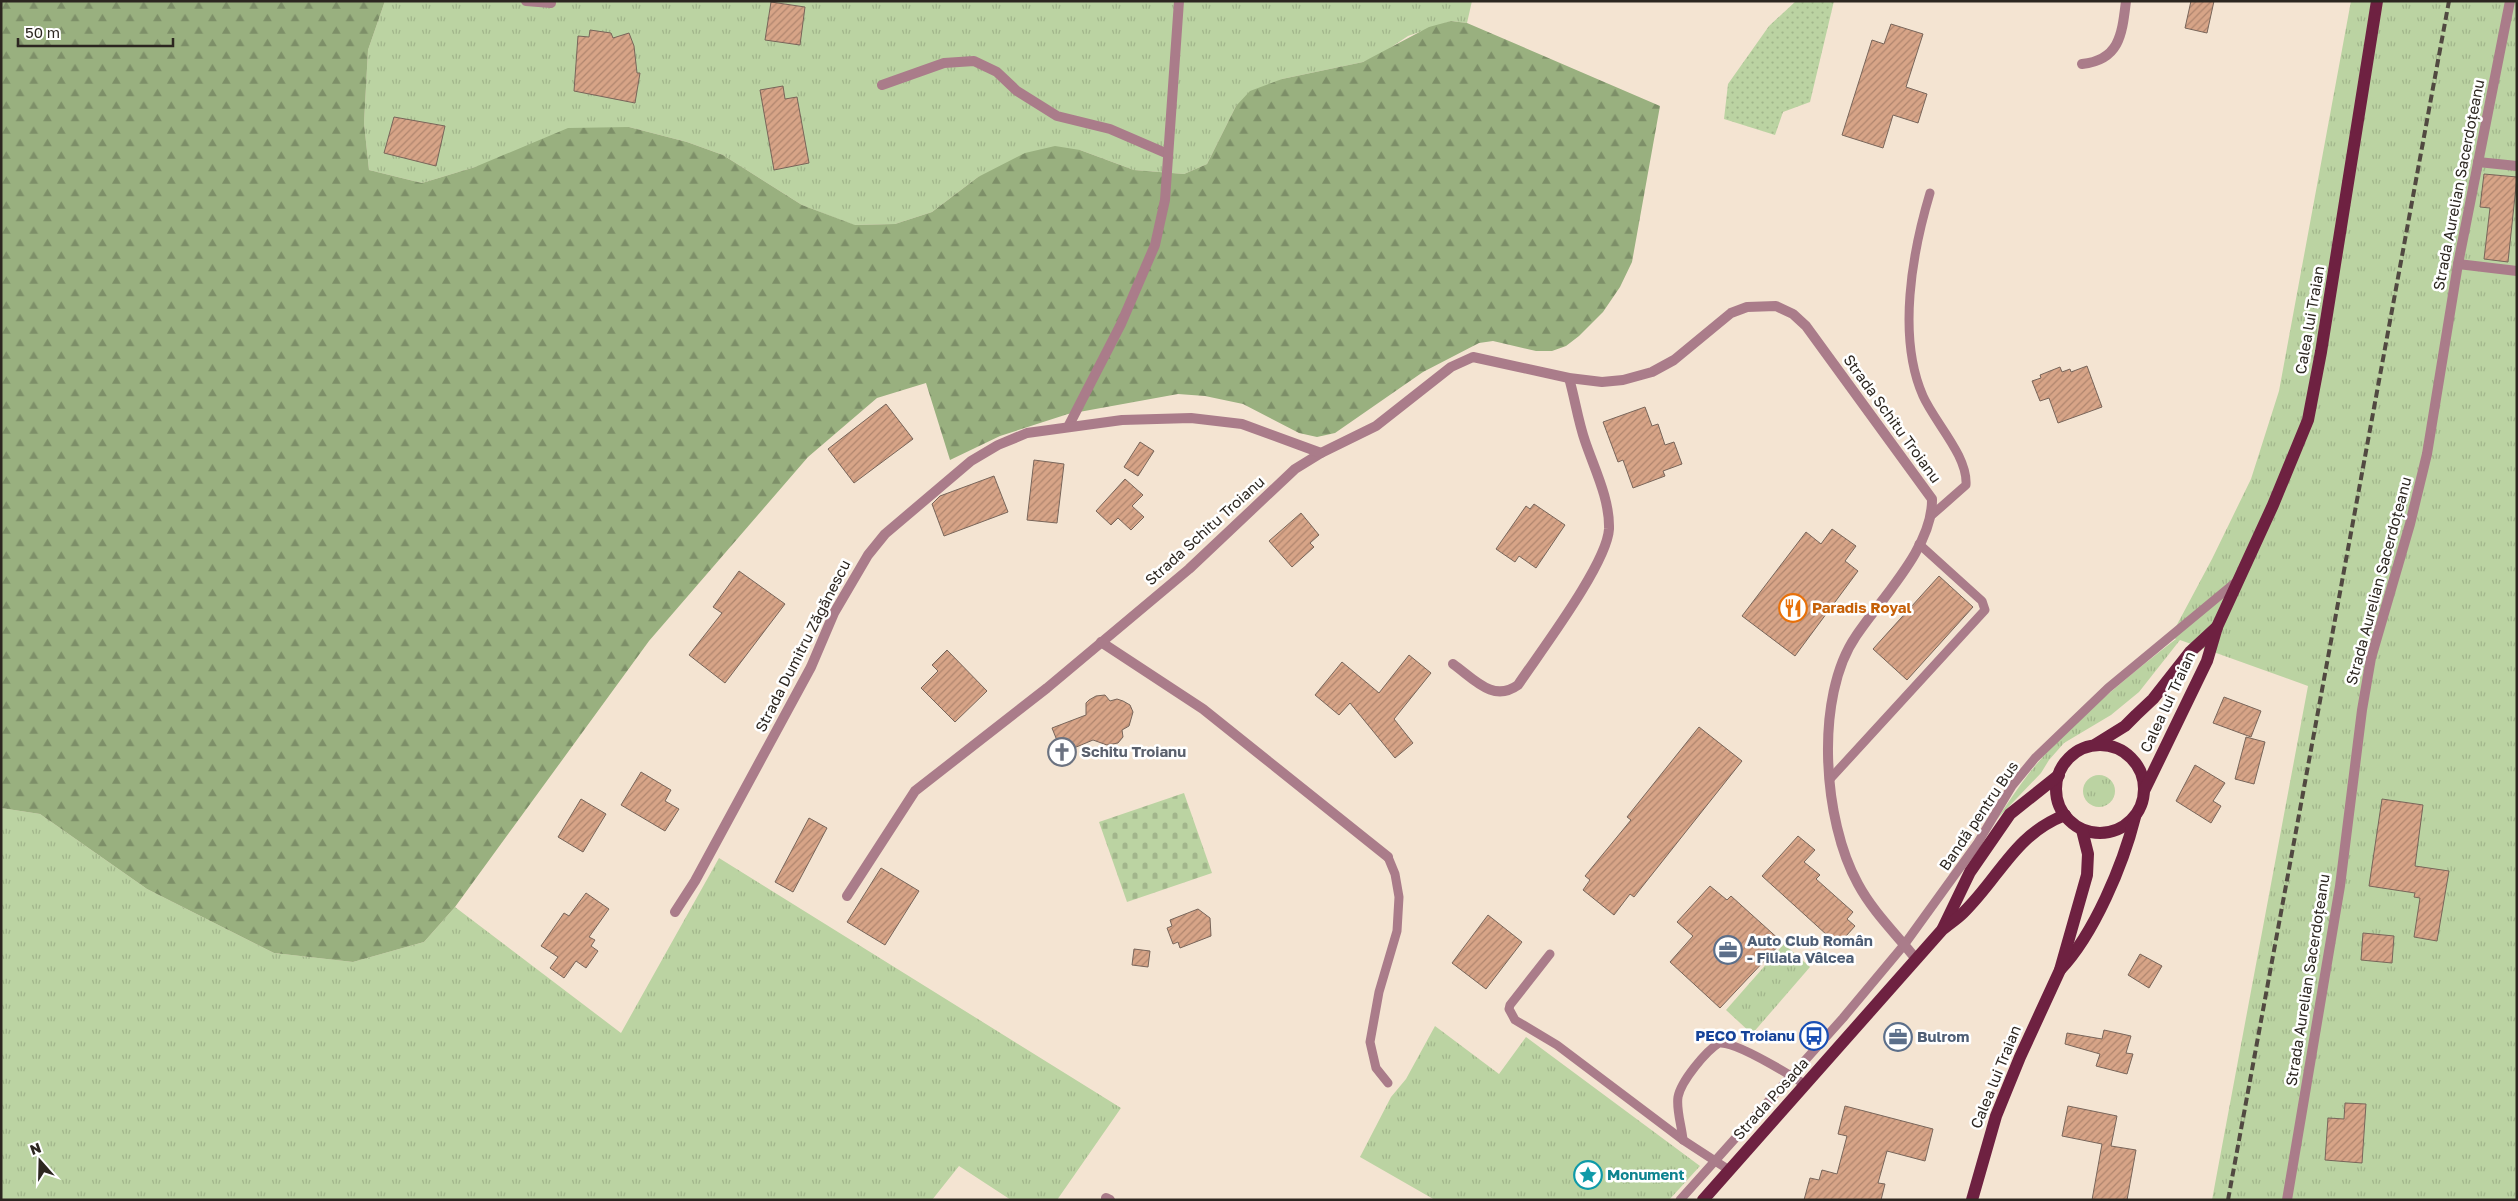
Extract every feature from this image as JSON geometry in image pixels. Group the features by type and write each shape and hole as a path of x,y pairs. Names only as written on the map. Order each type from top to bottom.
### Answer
{"main road":[{"name":"Calea lui Traian","path":"2145,789 2206,661 2217,627 2292,462 2308,420 2322,352 2377,1"},
{"name":"Calea lui Traian","path":"2096,744 2136,715 2153,698 2190,652 2217,627"},
{"path":"2096,744 2111,746 2125,752 2136,762 2143,775 2145,789 2142,804 2135,817 2123,827 2110,832 2096,833 2082,830 2070,822 2056,796 2056,782 2069,757 2082,748 2096,744"},
{"name":"Strada Posada","path":"1942,930 1970,872 2010,814 2059,774"},
{"name":"Strada Posada","path":"1703,1200 1942,930 1963,913 2030,834 2045,823 2065,815"},
{"name":"Calea lui Traian","path":"2060,970 2074,956 2088,933 2127,848 2135,817"},
{"name":"Calea lui Traian","path":"1972,1200 1996,1116 2020,1057 2060,970 2087,875 2088,854 2082,830"}],"street":[{"path":"526,1 551,3"},
{"path":"1068,428 1121,324 1155,245 1165,200 1179,1"},
{"path":"2082,64 2097,63 2110,55 2122,29 2126,1"},
{"name":"Strada Aurelian Sacerdoțeanu","path":"2287,1200 2340,886 2362,710 2371,658 2410,524 2427,454 2458,264 2510,1"},
{"path":"882,85 944,63 974,61 997,72 1017,91 1057,116 1110,129 1168,154"},
{"path":"2478,162 2517,166"},
{"path":"2458,264 2517,271"},
{"name":"Strada Schitu Troianu","path":"847,896 915,791 1189,569 1295,469 1321,453 1376,426 1451,367 1473,357 1570,378 1602,382 1623,380 1652,372 1688,350 1731,313 1761,305 1776,306 1793,314 1806,326 1921,482 1932,499 1932,515"},
{"path":"1453,664 1496,692 1509,692 1518,685 1586,582 1607,543 1609,527 1604,499 1584,439 1570,378"},
{"path":"1068,428 1122,420 1218,420 1242,424 1321,453"},
{"name":"Strada Dumitru Zăgănescu","path":"675,912 696,881 811,667 834,613 868,554 885,534 971,461 998,446 1028,434 1068,428"},
{"path":"1916,959 1864,893 1846,858 1832,810 1830,728 1833,700 1844,657 1855,637 1907,565 1932,515"},
{"path":"1101,642 1204,709 1388,857"}],"lane":[{"path":"1930,193 1914,264 1911,353 1923,396 1952,444 1966,478 1966,485 1932,515"},
{"path":"1830,779 1985,610 1982,601 1919,544"},
{"name":"Bandă pentru Bus","path":"1680,1200 1791,1076 1904,945 1977,844 2012,786 2036,758 2108,688 2240,579"},
{"path":"1388,857 1395,874 1399,897 1397,931 1379,992 1370,1042 1376,1068 1388,1083"},
{"path":"1550,954 1510,1005 1511,1016 1557,1045 1683,1140 1729,1170"},
{"path":"1683,1140 1678,1103 1680,1092 1694,1069 1715,1045 1727,1043 1806,1085"}],"green space":[{"path":"1,1 385,1 368,50 364,123 369,170 422,183 475,167 568,128 629,127 687,142 723,155 802,205 855,225 895,224 932,212 978,177 1025,153 1055,146 1080,150 1134,170 1184,174 1207,164 1236,106 1250,91 1282,79 1363,62 1429,27 1451,21 1467,23 1660,106 1632,262 1620,287 1603,312 1566,346 1552,351 1536,351 1493,341 1479,343 1423,372 1335,433 1317,437 1299,433 1243,404 1205,396 1178,394 1068,414 1000,436 950,460 926,383 877,398 808,457 649,641 455,907 424,942 353,962 274,953 147,889 40,814 1,808"},
{"path":"385,1 1472,1 1467,23 1451,21 1408,36 1381,54 1363,62 1282,79 1236,106 1207,164 1184,174 1134,170 1080,150 978,177 932,212 895,224 854,225 802,205 723,155 687,142 629,127 475,167 422,183 369,170 364,123 368,50"},
{"path":"1796,1 1834,1 1810,102 1783,112 1775,135 1724,119 1728,84 1769,26"},
{"path":"2351,1 2517,1 2517,1200 2212,1200 2308,686 2180,640 2139,692 2111,715 2064,743 2049,760 2041,773 1997,819 2030,772 2062,736 2119,685 2176,639 2171,636 2212,559 2251,479 2279,391"},
{"path":"2099,775 2111,779 2115,791 2111,803 2099,807 2087,803 2083,791 2087,779"},
{"path":"1184,793 1212,873 1127,902 1099,822"},
{"path":"1,808 40,814 147,889 274,953 353,962 424,942 455,907 621,1033 719,858 1121,1108 1057,1200 1011,1200 959,1166 932,1200 1,1200"},
{"path":"1784,944 1810,967 1752,1034 1726,1010"},
{"path":"1435,1026 1499,1074 1526,1037 1700,1166 1669,1200 1435,1200 1360,1157 1391,1097 1406,1079"}],"building":[{"path":"2191,1 2214,1 2207,33 2185,28"},
{"path":"771,2 805,7 800,45 765,40"},
{"path":"1891,24 1923,34 1906,87 1927,94 1918,123 1893,115 1883,148 1842,135 1872,40 1884,44"},
{"path":"590,30 611,33 613,38 629,33 634,46 637,73 640,73 635,103 574,91 578,36 589,37"},
{"path":"783,86 785,99 797,97 809,163 774,170 760,90"},
{"path":"394,117 445,126 436,166 384,153"},
{"path":"2484,174 2517,177 2508,262 2484,259 2490,208 2480,207"},
{"path":"2087,366 2102,407 2058,423 2049,398 2040,401 2032,381 2041,378 2040,375 2060,367 2062,372 2070,369 2071,372"},
{"path":"886,404 913,439 854,483 828,449"},
{"path":"1645,407 1652,426 1658,424 1665,445 1674,442 1682,464 1663,471 1665,476 1633,488 1623,460 1618,462 1603,422"},
{"path":"1140,442 1154,451 1138,476 1124,467"},
{"path":"1034,460 1064,464 1057,523 1027,520"},
{"path":"994,476 1008,512 944,536 932,504 940,496"},
{"path":"1125,479 1143,495 1132,506 1144,517 1131,530 1118,518 1111,525 1096,511"},
{"path":"1534,504 1565,525 1536,568 1519,556 1515,562 1496,549 1526,506 1530,509"},
{"path":"1301,513 1319,535 1310,543 1314,547 1292,567 1269,541"},
{"path":"1832,529 1856,546 1845,561 1858,571 1795,656 1742,616 1806,532 1821,544"},
{"path":"739,571 785,604 725,683 689,655 722,613 713,607"},
{"path":"1939,576 1973,607 1907,680 1873,649"},
{"path":"947,650 987,691 955,722 921,688 938,671 932,665"},
{"path":"1409,655 1431,673 1394,719 1413,743 1395,758 1350,703 1339,715 1315,695 1342,662 1379,693"},
{"path":"1105,695 1110,701 1117,699 1130,705 1133,712 1129,726 1122,730 1123,737 1118,743 1107,745 1093,740 1062,753 1052,728 1086,715 1086,703 1096,696"},
{"path":"2224,697 2261,711 2251,737 2213,723"},
{"path":"1699,727 1742,761 1634,897 1630,894 1614,915 1583,890 1590,880 1585,876 1631,820 1627,817"},
{"path":"2246,737 2265,742 2254,784 2235,779"},
{"path":"2195,765 2225,783 2213,801 2221,806 2211,823 2176,801"},
{"path":"641,772 671,790 665,801 679,809 665,831 621,805"},
{"path":"581,799 606,814 583,852 558,837"},
{"path":"2382,799 2423,805 2415,866 2449,871 2437,941 2414,937 2420,898 2414,897 2415,893 2369,886"},
{"path":"809,818 827,828 793,892 775,882"},
{"path":"1798,836 1815,850 1804,862 1820,875 1816,879 1853,912 1847,919 1855,926 1838,945 1762,876"},
{"path":"881,868 919,891 885,945 847,922"},
{"path":"1710,886 1727,900 1731,896 1782,942 1720,1008 1670,962 1693,936 1677,922"},
{"path":"586,893 609,909 589,937 595,940 591,946 598,951 586,968 576,961 564,978 550,968 558,957 541,946 564,913 569,916"},
{"path":"1198,909 1210,918 1211,936 1180,948 1178,942 1173,944 1167,928 1172,926 1170,920"},
{"path":"1488,915 1522,942 1486,989 1452,963"},
{"path":"2363,933 2394,936 2392,963 2361,960"},
{"path":"1134,949 1150,951 1148,967 1132,965"},
{"path":"2140,954 2162,966 2149,988 2128,975"},
{"path":"2104,1030 2131,1036 2126,1053 2133,1054 2127,1074 2096,1066 2100,1054 2065,1044 2067,1033 2102,1039"},
{"path":"2345,1103 2366,1104 2362,1163 2325,1160 2328,1118 2344,1119"},
{"path":"1845,1106 1933,1129 1925,1161 1887,1151 1878,1183 1885,1184 1881,1200 1804,1200 1810,1178 1819,1180 1822,1170 1837,1174 1847,1136 1838,1134"},
{"path":"2068,1106 2117,1116 2111,1146 2136,1150 2127,1200 2092,1200 2102,1144 2062,1136"}],"railway":[{"path":"2228,1200 2449,1"}],"place":[{"name":"Paradis Royal","path":"1793,608"},
{"name":"Schitu Troianu","path":"1062,752"},
{"name":"Auto Club Român - Filiala Vâlcea","path":"1728,950"},
{"name":"PECO Troianu","path":"1814,1036"},
{"name":"Bulrom","path":"1898,1037"},
{"name":"Monument","path":"1588,1175"}]}
